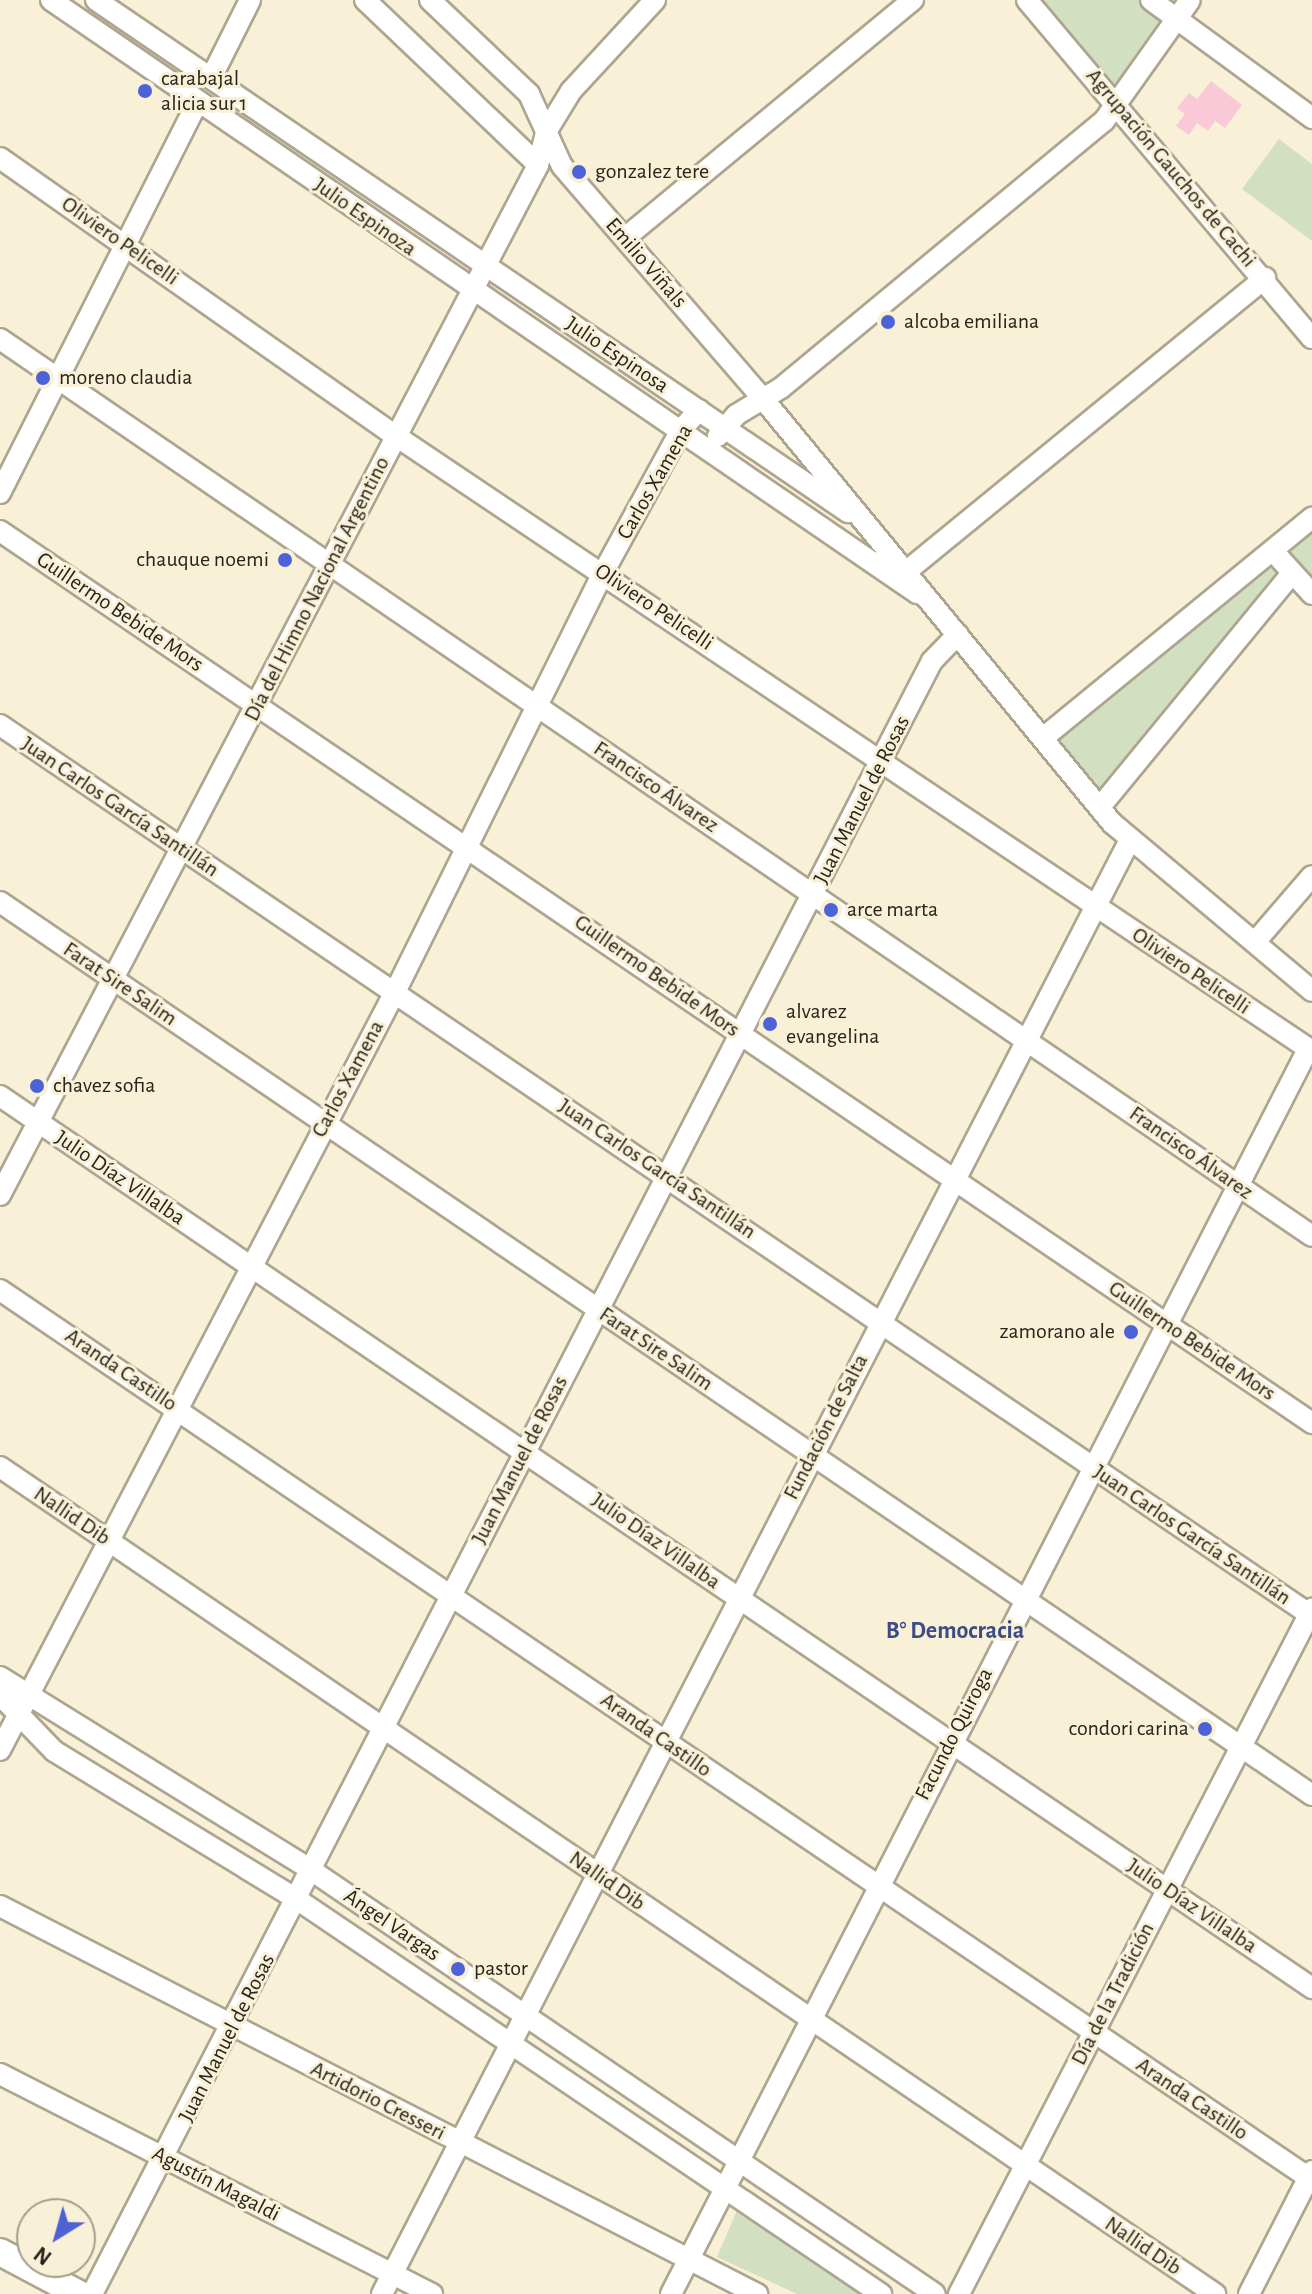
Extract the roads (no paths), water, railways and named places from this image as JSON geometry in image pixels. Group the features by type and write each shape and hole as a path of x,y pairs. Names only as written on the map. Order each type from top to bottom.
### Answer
{"main road":[{"path":"0,2252 79,2294"}],"street":[{"name":"Julio Espinoza","path":"51,0 470,289 681,430"},
{"name":"Julio Espinoza","path":"96,0 484,265"},
{"path":"211,78 250,0"},
{"path":"365,0 538,165"},
{"name":"Emilio Viñals","path":"430,0 529,94 562,166 868,525"},
{"name":"Día del Himno Nacional Argentino","path":"0,1195 331,565 470,289 538,165 546,132 571,91 655,0"},
{"path":"625,238 913,0"},
{"name":"Agrupación Gauchos de Cachi","path":"1027,0 1265,278 1303,316 1312,338"},
{"path":"1151,0 1312,118"},
{"name":"Carlos Xamena","path":"708,449 724,427 764,400 1118,104 1190,0"},
{"path":"0,493 198,101"},
{"name":"Oliviero Pelicelli","path":"0,158 396,436 1310,1050"},
{"name":"Julio Espinosa","path":"484,265 868,525"},
{"path":"907,571 1265,278"},
{"name":"Francisco Álvarez","path":"0,339 1312,1236"},
{"name":"Carlos Xamena","path":"3,1738 395,992 603,573 681,430 699,410"},
{"path":"681,430 936,606"},
{"path":"1043,738 1312,518"},
{"path":"868,525 1130,840 1312,991"},
{"name":"Guillermo Bebide Mors","path":"0,531 469,845 1312,1423"},
{"path":"1273,551 1290,576 1312,594"},
{"path":"1100,807 1290,576"},
{"name":"Juan Manuel de Rosas","path":"92,2294 234,2028 450,1594 742,1035 932,661 958,634"},
{"name":"Juan Carlos García Santillán","path":"0,725 667,1175 1093,1469 1311,1613"},
{"name":"Fundación de Salta","path":"382,2294 1093,905 1130,840"},
{"path":"1255,942 1312,876"},
{"name":"Farat Sire Salim","path":"0,902 811,1454 1023,1602 1312,1795"},
{"name":"Facundo Quiroga","path":"671,2294 949,1743 1310,1050"},
{"name":"Julio Díaz Villalba","path":"0,1096 1312,1988"},
{"name":"Aranda Castillo","path":"0,1290 666,1741 875,1888 1311,2176"},
{"name":"Nallid Dib","path":"0,1467 808,2021 1215,2294"},
{"name":"Día de la Tradición","path":"959,2294 1311,1613"},
{"name":"Ángel Vargas","path":"0,1677 27,1689 311,1870 935,2294"},
{"name":"Ángel Vargas","path":"0,1695 54,1751 298,1900 881,2294"},
{"path":"3,1738 54,1751"},
{"name":"Artidorio Cresseri","path":"0,1906 757,2294"},
{"name":"Agustín Magaldi","path":"0,2074 432,2294"},
{"path":"1249,2294 1311,2176"}],"place":[{"name":"carabajal alicia sur 1","path":"145,91"},
{"name":"gonzalez tere","path":"579,172"},
{"name":"alcoba emiliana","path":"888,322"},
{"name":"moreno claudia","path":"43,378"},
{"name":"chauque noemi","path":"285,560"},
{"name":"arce marta","path":"831,910"},
{"name":"alvarez evangelina","path":"770,1024"},
{"name":"chavez sofia","path":"37,1086"},
{"name":"zamorano ale","path":"1131,1332"},
{"name":"condori carina","path":"1205,1729"},
{"name":"pastor","path":"458,1969"}],"district":[{"name":"B° Democracia","path":"955,1632"}]}
